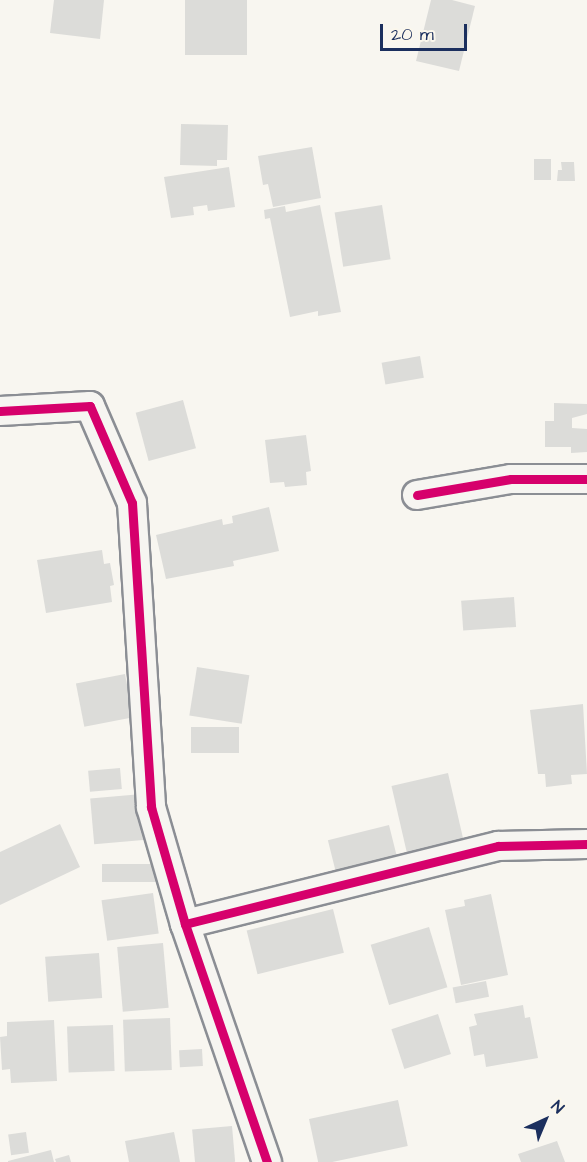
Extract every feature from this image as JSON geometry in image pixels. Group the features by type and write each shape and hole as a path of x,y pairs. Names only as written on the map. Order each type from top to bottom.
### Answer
{"street":[{"path":"0,411 90,406 132,503 151,807 185,924 267,1162"},
{"path":"417,495 511,479 587,479"},
{"path":"185,924 498,846 587,844"}],"building":[{"path":"54,0 104,0 100,39 50,33"},
{"path":"185,0 247,0 247,55 185,55"},
{"path":"431,0 452,0 475,6 459,71 416,61"},
{"path":"181,124 228,125 227,160 217,160 217,166 180,165"},
{"path":"312,147 321,198 273,207 268,184 263,185 258,156"},
{"path":"534,159 551,159 551,180 534,180"},
{"path":"561,162 574,162 575,181 557,181 558,170 562,170"},
{"path":"229,167 235,207 208,211 207,205 193,207 194,215 171,218 164,177"},
{"path":"320,205 341,312 318,316 318,311 290,317 270,218 265,219 264,210 285,206 286,212"},
{"path":"382,205 391,259 343,267 335,213"},
{"path":"420,356 424,378 385,384 382,363"},
{"path":"183,400 196,448 149,461 136,413"},
{"path":"554,403 587,404 587,414 572,418 572,428 587,429 587,452 571,453 571,447 545,447 545,421 554,421"},
{"path":"306,435 311,471 306,472 307,485 285,487 284,482 270,483 265,440"},
{"path":"269,507 279,551 233,561 234,566 166,579 156,535 222,519 223,525 233,523 232,516"},
{"path":"102,550 104,564 110,563 114,585 110,586 112,602 46,613 37,560"},
{"path":"514,597 516,627 463,631 461,601"},
{"path":"197,667 249,675 242,724 189,715"},
{"path":"125,674 133,717 84,727 76,684"},
{"path":"583,704 587,774 571,775 572,784 546,787 545,774 538,774 530,710"},
{"path":"191,727 239,727 239,753 191,753"},
{"path":"120,768 122,789 90,792 88,771"},
{"path":"448,773 464,842 407,855 391,786"},
{"path":"142,794 146,840 94,844 90,799"},
{"path":"60,824 80,867 0,905 0,852"},
{"path":"389,825 397,857 336,872 328,840"},
{"path":"102,864 161,864 161,882 102,882"},
{"path":"153,893 159,934 107,941 102,900"},
{"path":"491,894 508,975 461,985 445,910 465,906 464,900"},
{"path":"333,909 344,953 258,974 247,931"},
{"path":"429,927 447,987 389,1005 371,945"},
{"path":"163,943 169,1008 123,1012 117,947"},
{"path":"99,953 102,998 48,1002 45,957"},
{"path":"486,981 489,997 456,1003 453,987"},
{"path":"523,1005 525,1018 530,1017 538,1058 486,1067 484,1054 474,1056 469,1027 477,1025 474,1014"},
{"path":"438,1014 451,1054 404,1069 391,1029"},
{"path":"170,1018 172,1070 125,1072 123,1020"},
{"path":"54,1020 57,1081 11,1083 10,1069 2,1070 0,1037 7,1036 7,1022"},
{"path":"113,1025 115,1071 69,1073 67,1027"},
{"path":"202,1049 203,1066 180,1067 179,1050"},
{"path":"398,1100 408,1146 332,1162 318,1162 309,1119"},
{"path":"232,1126 235,1162 195,1162 192,1129"},
{"path":"26,1132 29,1153 11,1155 8,1135"},
{"path":"174,1132 180,1162 129,1162 125,1141"},
{"path":"557,1141 565,1162 521,1162 518,1154"},
{"path":"51,1150 54,1162 8,1162 8,1161"},
{"path":"69,1155 71,1162 56,1162 55,1159"}],"cycle path":[{"path":"0,411 90,406 132,503 151,807 185,924 267,1162"},
{"path":"417,495 511,479 587,479"},
{"path":"185,924 498,846 587,844"}]}
